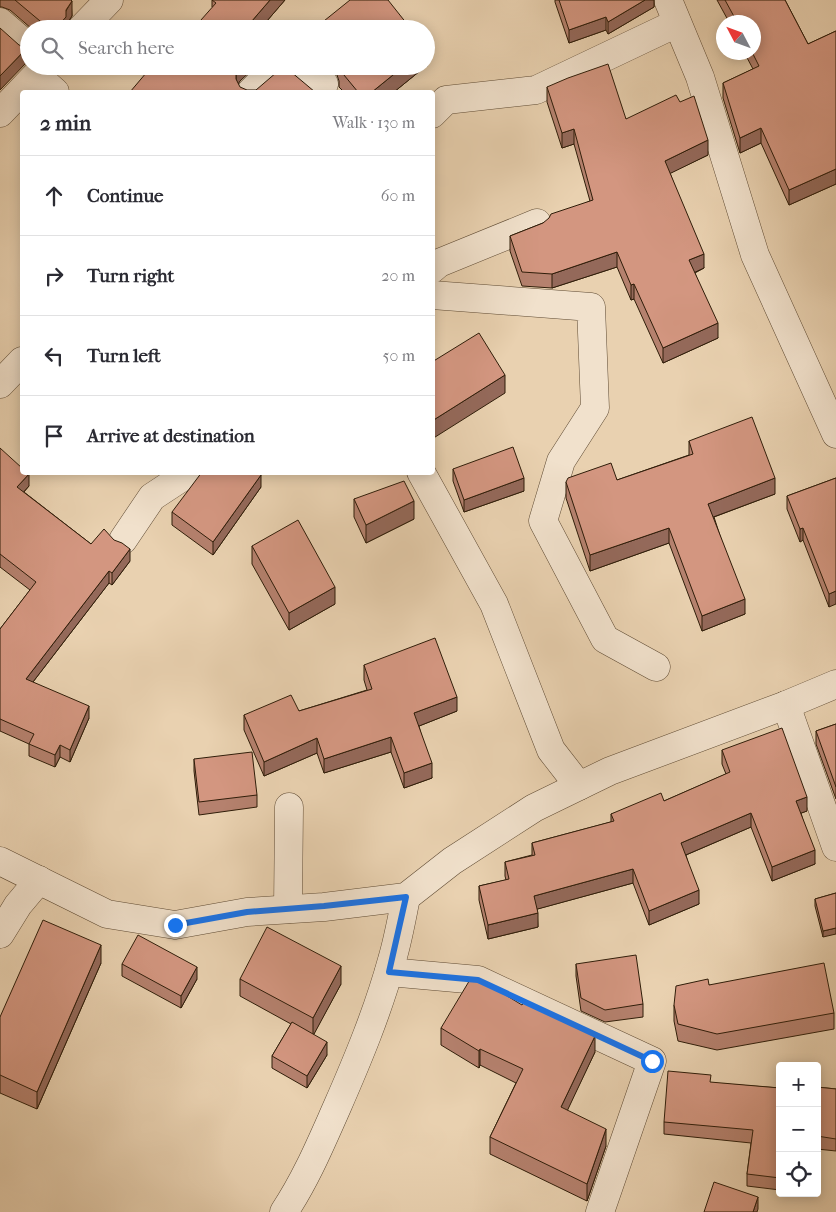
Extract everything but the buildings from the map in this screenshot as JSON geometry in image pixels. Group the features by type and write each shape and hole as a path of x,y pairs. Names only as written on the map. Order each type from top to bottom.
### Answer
{"street":[{"path":"90,20 109,0"},
{"path":"435,111 446,100 536,90 673,11 700,77 755,255 836,434"},
{"path":"0,22 20,39"},
{"path":"253,90 270,75"},
{"path":"305,75 324,84"},
{"path":"30,90 46,78"},
{"path":"0,113 20,98"},
{"path":"435,266 439,263 536,223"},
{"path":"435,295 591,307 595,408 560,461 543,521 605,639 656,666"},
{"path":"0,384 20,363"},
{"path":"123,540 152,497 185,475"},
{"path":"423,475 494,604 551,750 579,786"},
{"path":"0,861 107,914 175,925 247,912 406,897 452,861 534,808 610,771 786,706 836,684"},
{"path":"786,706 836,847"},
{"path":"288,807 288,909"},
{"path":"0,934 18,905 39,880"},
{"path":"284,1212 296,1194 317,1154 352,1076 370,1030 389,972 406,897"},
{"path":"389,972 478,980 652,1061 600,1212"}],"route":[{"path":"175,925 247,912 406,897 389,972 478,980 652,1061"}]}
